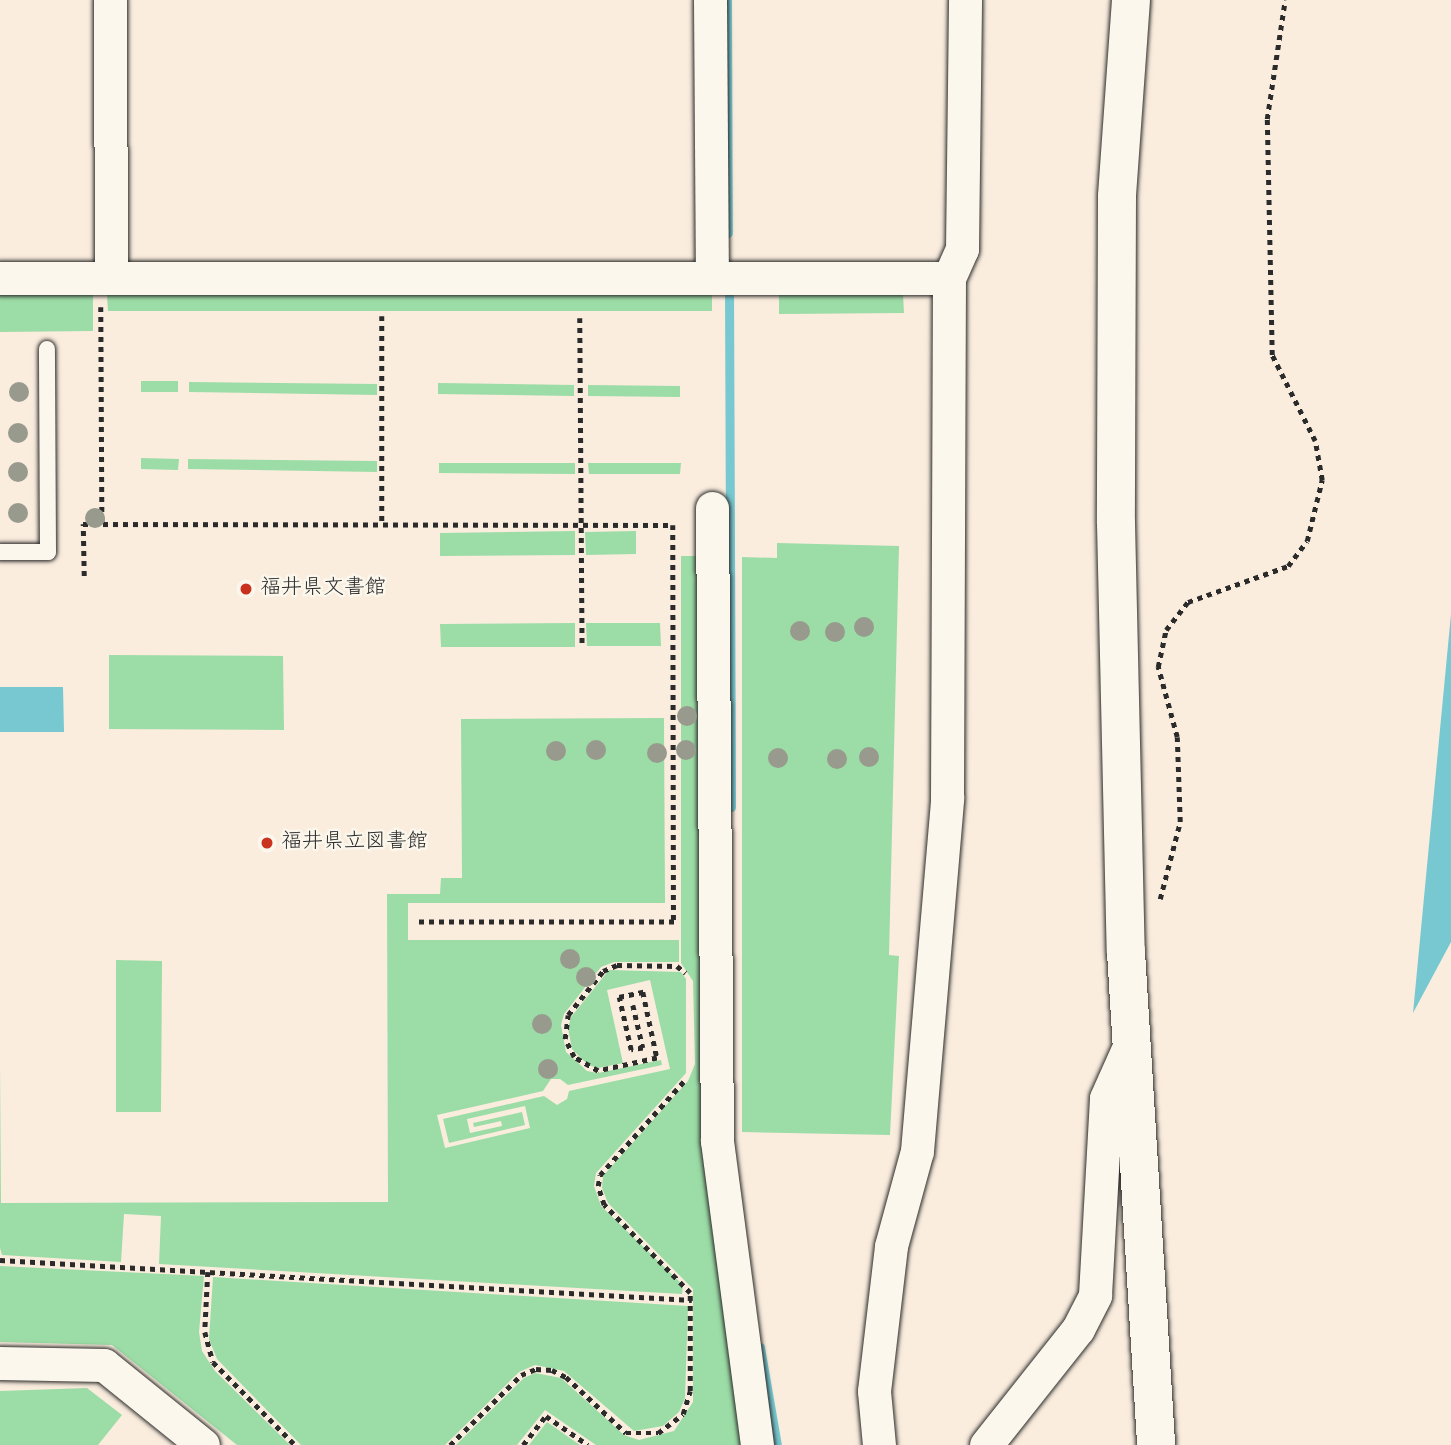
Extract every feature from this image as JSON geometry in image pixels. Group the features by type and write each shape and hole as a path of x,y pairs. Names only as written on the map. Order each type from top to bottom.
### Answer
{"street":[{"path":"106,278 110,0"},
{"path":"710,0 724,278"},
{"path":"879,1445 874,1391 891,1246 916,1151 947,798 949,278 962,249 965,0"},
{"path":"1131,0 1117,197 1116,523 1126,952 1156,1445"},
{"path":"0,278 949,278"},
{"path":"712,508 717,1141 757,1445"},
{"path":"986,1445 1078,1329 1095,1295 1106,1098 1133,1038"},
{"path":"0,1363 104,1365 203,1445"}],"lane":[{"path":"0,552 48,552 47,349"}],"path":[{"path":"1159,903 1181,822 1177,737 1158,667 1166,629 1188,602 1288,566 1307,541 1322,480 1315,441 1272,355 1267,119 1285,0"},
{"path":"102,524 106,278"},
{"path":"382,316 382,525"},
{"path":"580,318 582,645"},
{"path":"84,576 83,524 673,525 674,922 415,922"},
{"path":"633,1005 643,1048 631,1050 620,997 643,992 657,1058 598,1071 574,1057 565,1039 568,1015 605,969 677,966 690,980"},
{"path":"450,1445 521,1375 541,1368 566,1377 626,1433 642,1436 665,1430 683,1414 689,1399 692,1300 685,1283 604,1205 597,1186 600,1175 689,1072"},
{"path":"0,1260 692,1300"},
{"path":"208,1272 205,1332 209,1354 295,1445"},
{"path":"523,1445 546,1416 588,1445"}],"green space":[{"path":"93,294 93,331 0,332 0,295"},
{"path":"903,294 904,313 779,314 779,295"},
{"path":"107,295 712,295 712,311 108,311"},
{"path":"141,381 178,381 178,392 141,392"},
{"path":"189,382 377,384 377,395 189,392"},
{"path":"438,383 574,385 574,396 438,394"},
{"path":"588,385 680,386 680,397 588,396"},
{"path":"141,458 179,459 178,470 141,469"},
{"path":"188,459 377,461 377,472 188,469"},
{"path":"439,463 575,463 575,474 439,473"},
{"path":"588,463 681,463 680,474 589,474"},
{"path":"575,531 575,555 440,556 440,533"},
{"path":"636,531 636,554 586,555 585,532"},
{"path":"777,543 899,546 889,955 899,956 890,1135 742,1132 742,557 777,558"},
{"path":"681,556 706,556 706,1143 750,1445 596,1445 545,1410 517,1445 456,1445 524,1378 535,1373 561,1378 624,1435 639,1440 674,1431 693,1402 693,1289 608,1203 602,1188 603,1176 688,1081 695,1064 693,981 681,963"},
{"path":"575,623 575,647 441,647 440,624"},
{"path":"586,623 660,623 661,646 587,646"},
{"path":"109,655 283,656 284,730 109,729"},
{"path":"664,718 665,903 408,903 408,940 679,940 679,962 614,962 601,967 564,1014 561,1025 566,1052 587,1071 598,1073 661,1060 662,1065 568,1085 560,1079 551,1079 543,1091 437,1115 445,1148 530,1128 525,1106 467,1119 470,1133 502,1126 501,1121 474,1127 473,1123 522,1112 525,1125 449,1143 443,1119 544,1096 557,1105 567,1099 569,1091 670,1069 650,980 607,990 623,1063 598,1068 588,1065 572,1049 568,1028 571,1017 609,970 681,972 686,979 686,1073 596,1173 594,1186 601,1206 683,1285 682,1294 159,1264 161,1216 124,1214 121,1262 2,1255 0,1248 0,1063 1,1203 388,1202 387,894 440,894 441,878 462,878 461,719"},
{"path":"116,960 162,961 161,1112 116,1112"},
{"path":"0,1266 204,1276 199,1332 202,1351 215,1371 290,1445 237,1445 112,1345 0,1342"},
{"path":"213,1277 688,1306 685,1398 679,1412 663,1426 634,1431 564,1371 535,1365 519,1372 445,1445 301,1445 217,1359 209,1339"},
{"path":"87,1388 122,1415 98,1445 0,1445 0,1391"},
{"path":"547,1422 580,1445 529,1445"}],"water":[{"path":"1451,614 1451,942 1413,1013"},
{"path":"0,687 63,687 64,732 0,732"}],"waterway":[{"path":"727,0 728,233"},
{"path":"729,285 731,807"},
{"path":"760,1347 777,1445"}],"place":[{"name":"福井県文書館","path":"246,589"},
{"name":"福井県立図書館","path":"267,843"}]}
